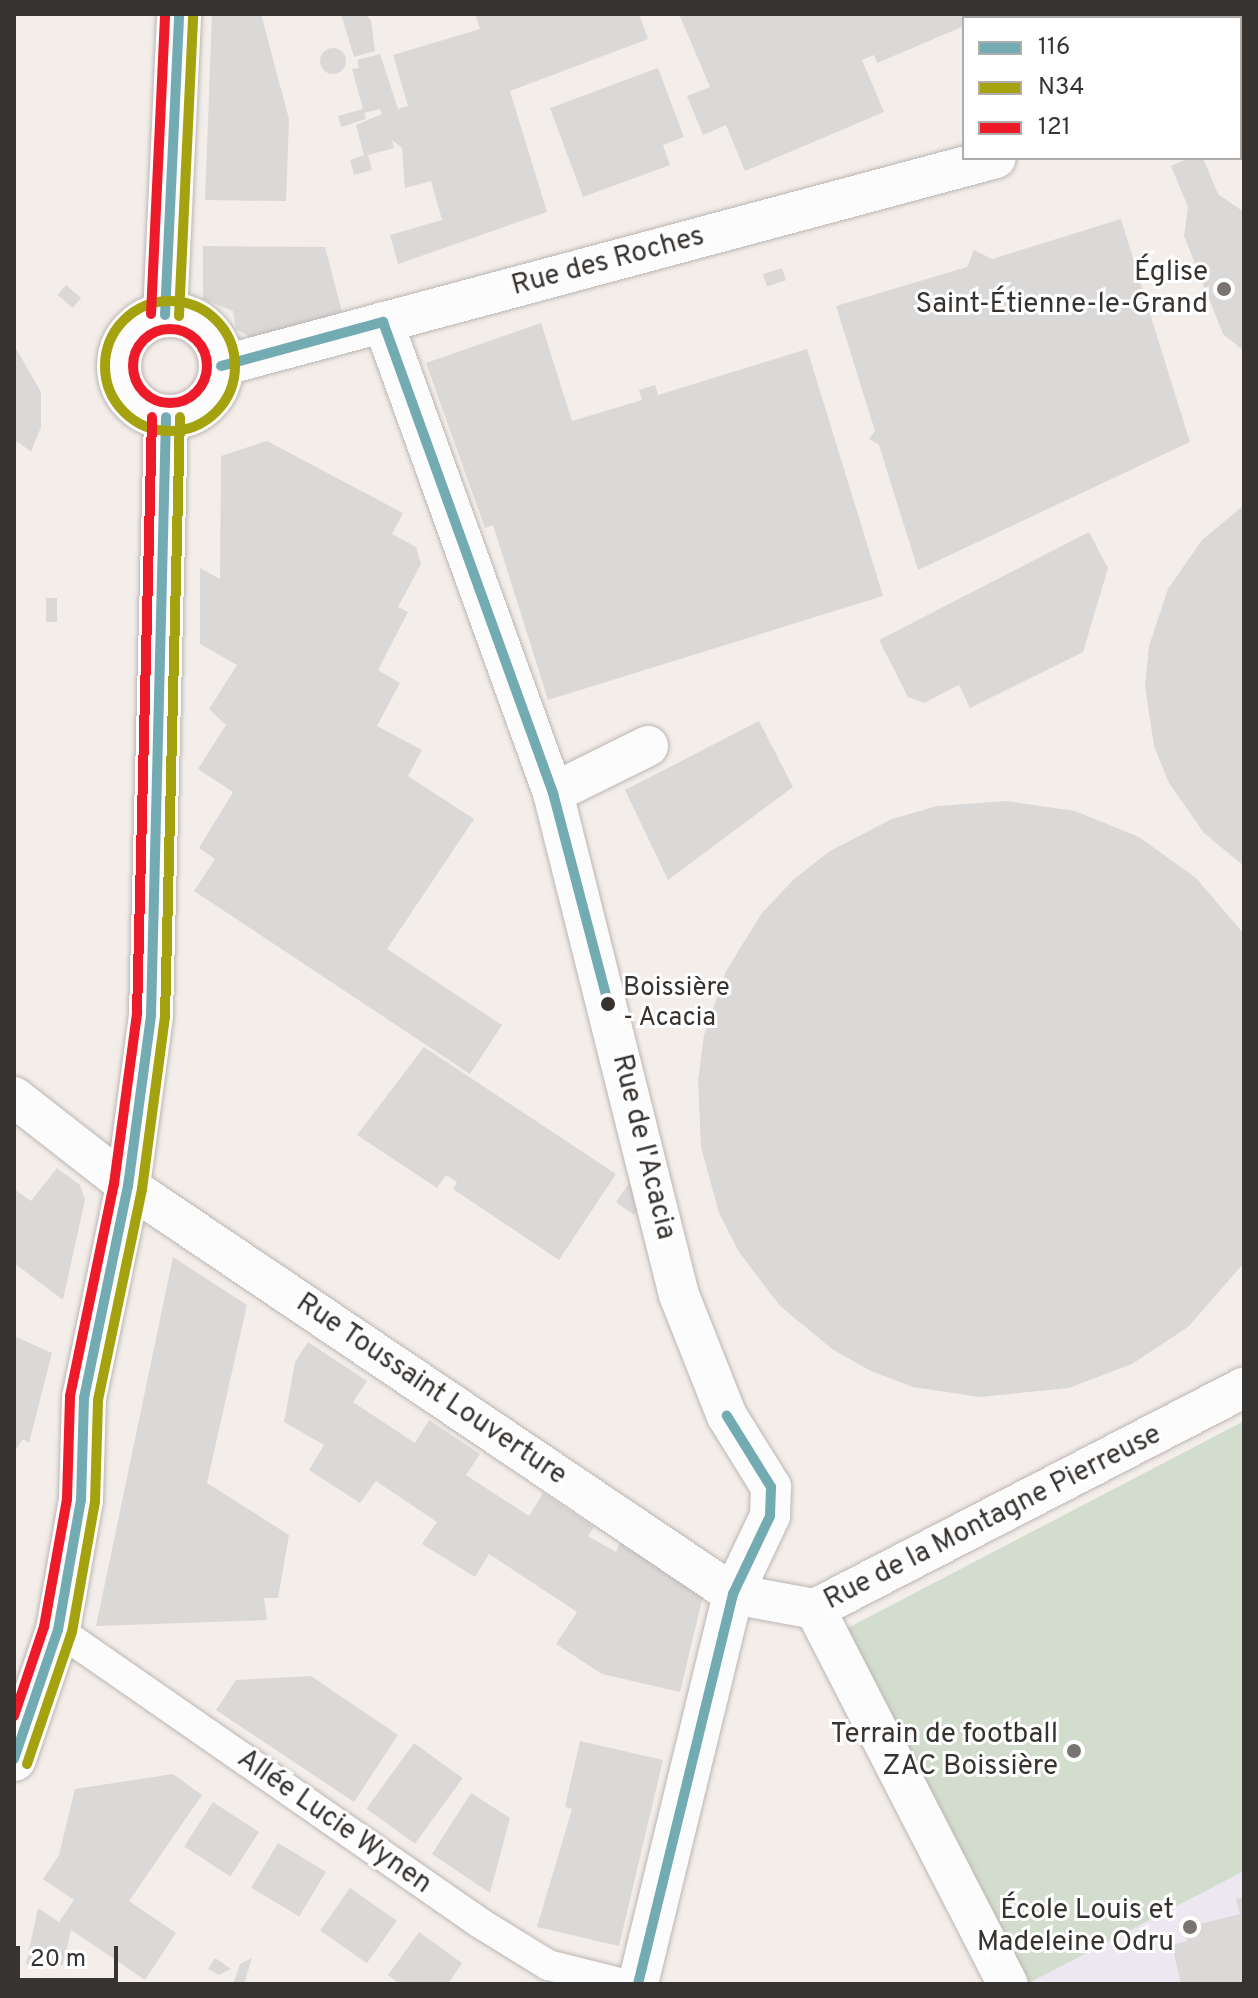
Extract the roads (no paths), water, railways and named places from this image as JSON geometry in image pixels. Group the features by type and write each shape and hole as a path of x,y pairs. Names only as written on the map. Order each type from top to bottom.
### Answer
{"main road":[{"path":"165,315 179,14"},
{"path":"165,315 198,323 218,349 221,366 210,397 190,412 166,417 135,404 119,375 124,342 148,319 165,315"},
{"path":"14,1759 58,1630 81,1500 84,1398 128,1186 151,1015 166,417"}],"street":[{"name":"Rue des Roches","path":"221,366 989,160"},
{"name":"Rue de l'Acacia","path":"383,322 553,793 679,1295 727,1416 771,1487 770,1516 733,1594 638,1984"},
{"path":"553,793 648,746"},
{"name":"Rue Toussaint Louverture","path":"14,1097 128,1186 733,1594"},
{"name":"Rue de la Montagne Pierreuse","path":"733,1594 815,1609 1244,1388"},
{"path":"815,1609 1008,1984"},
{"name":"Allée Lucie Wynen","path":"58,1630 480,1923 548,1965 623,1984"}],"place":[{"name":"Église Saint-Étienne-le-Grand","path":"1224,289"},
{"name":"Boissière - Acacia","path":"608,1004"},
{"name":"Terrain de football ZAC Boissière","path":"1074,1751"},
{"name":"École Louis et Madeleine Odru","path":"1190,1927"}]}
